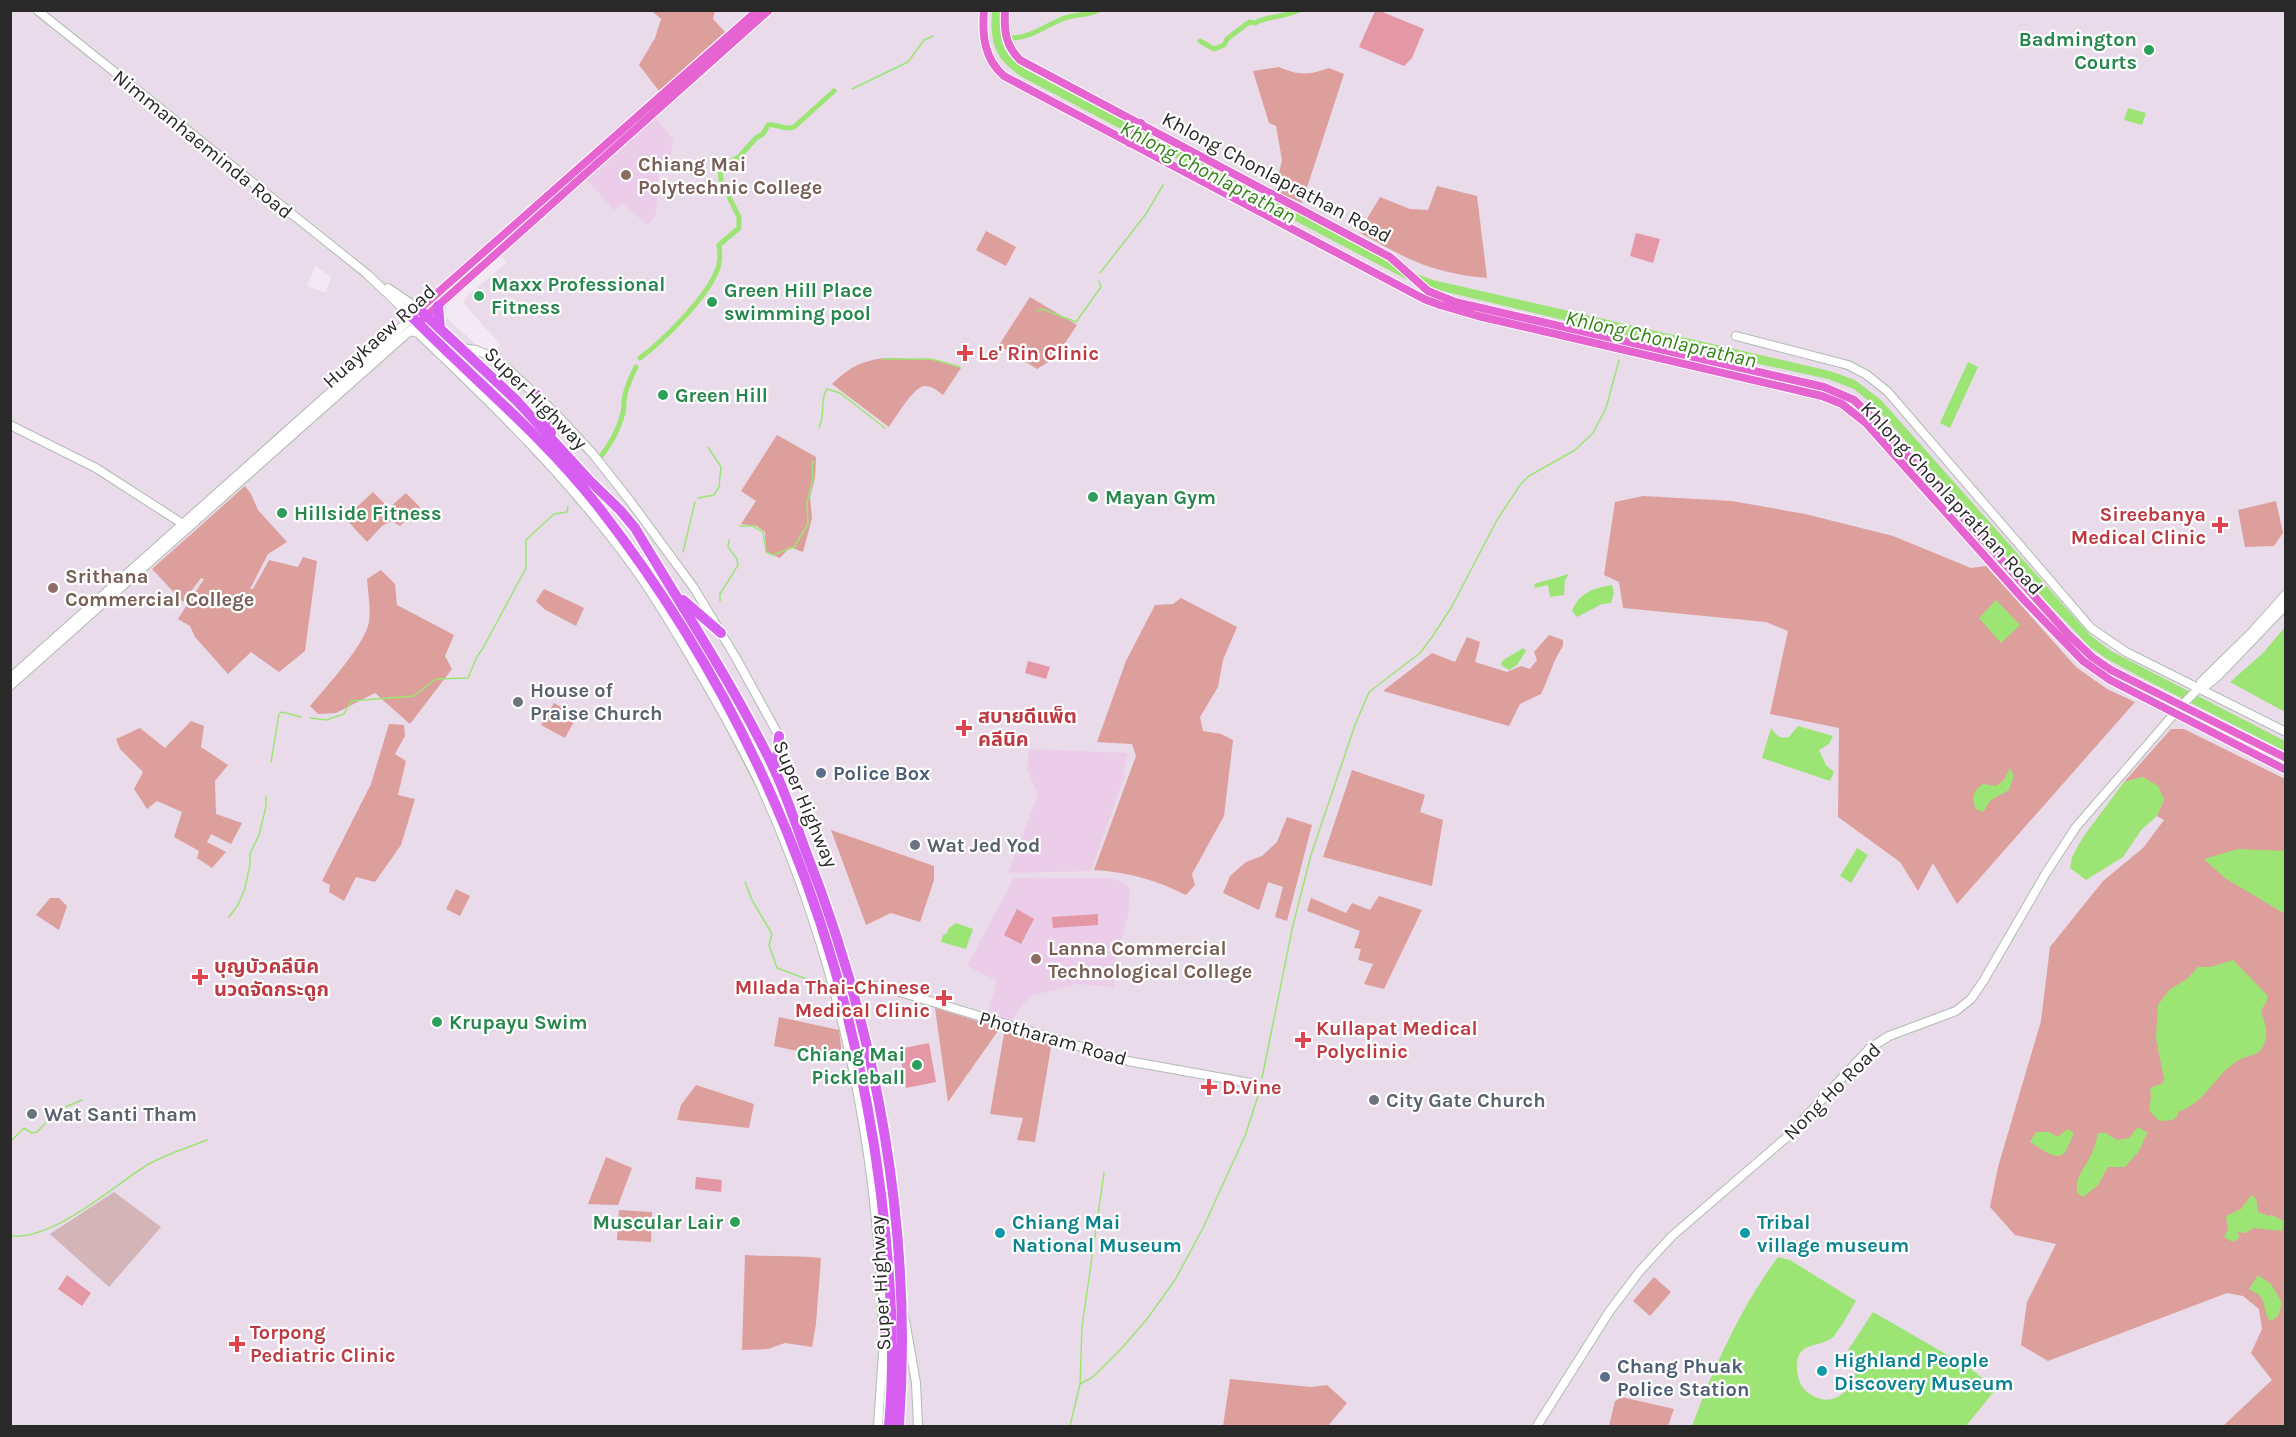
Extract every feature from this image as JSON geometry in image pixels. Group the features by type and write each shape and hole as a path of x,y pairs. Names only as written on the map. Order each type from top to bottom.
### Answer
{"highway":[{"name":"Super Highway","path":"417,314 440,329 460,347 621,510 644,543 724,675 777,774 822,890 852,985 886,1148 896,1223 902,1307 899,1426"},
{"name":"Super Highway","path":"417,314 539,440 608,520 678,620 737,722 780,813 810,886 827,938 843,992 860,1065 876,1156 887,1246 892,1319 892,1396 889,1426"},
{"path":"536,394 553,439"},
{"path":"507,419 526,426"},
{"path":"539,440 545,459"},
{"path":"608,520 609,514 615,512 634,539 644,543"},
{"path":"674,592 721,633"},
{"path":"678,620 691,658"},
{"path":"777,774 779,736"},
{"path":"855,1084 860,1065"},
{"path":"884,1322 892,1396"}],"main road":[{"name":"Nimmanhaeminda Road","path":"37,10 417,314 418,333 545,459 629,561 691,658 752,768 794,866 831,980 855,1084 871,1174 884,1322 878,1426"},
{"name":"Huaykaew Road","path":"747,25 758,10"},
{"name":"Huaykaew Road","path":"12,681 417,314 747,25 769,10"},
{"name":"Khlong Chonlaprathan Road","path":"984,10 986,51 998,71 1014,82 1440,305 1478,316 1699,367 1728,369 1824,387 1854,400 1879,424 2092,657 2119,674 2286,758"},
{"name":"Khlong Chonlaprathan Road","path":"1005,10 1006,38 1010,49 1020,60 1397,262 1428,291 1455,302 1676,351 1728,369 1833,399 1853,411 1866,423 2064,644 2083,661 2110,680 2286,770"},
{"path":"1128,143 1141,123"},
{"path":"1736,336 1838,361 1875,380 1896,401 2091,628 2126,652 2286,732"},
{"path":"460,347 476,350 492,357 517,376 584,444 630,501 694,588 779,736"},
{"path":"1676,351 1683,360 1702,364 1699,367"},
{"path":"10,425 85,462 185,525"},
{"path":"1988,560 1996,553"},
{"path":"2199,688 2201,681 2253,631 2286,594"},
{"path":"2174,714 2199,688 2217,677 2286,605"},
{"path":"2217,677 2217,688 2226,702"},
{"name":"Nong Ho Road","path":"1537,1426 1609,1312 1639,1272 1666,1242 1798,1127 1870,1048 1889,1036 1956,1011 1971,999 2076,827 2174,714"},
{"name":"Photharam Road","path":"852,985 880,986 1128,1061 1256,1084"},
{"path":"902,1307 916,1383 918,1426"}],"shaded area":[{"path":"652,11 715,11 713,19 725,32 659,91 639,65 655,38 661,19"},
{"path":"1375,11 1424,29 1412,58 1404,66 1359,47"},
{"path":"1279,67 1304,73 1329,68 1344,74 1302,203 1275,191 1282,160 1276,126 1269,123 1253,71"},
{"name":"Chiang Mai Polytechnic College","path":"655,118 673,139 670,160 659,169 656,214 647,225 623,203 614,210 587,180"},
{"path":"1437,186 1477,196 1487,278 1450,272 1420,263 1359,232 1380,197 1410,209 1428,210"},
{"path":"986,231 1016,247 1006,266 976,250"},
{"path":"1636,233 1660,239 1653,263 1630,256"},
{"path":"500,255 507,262 465,298 464,304 500,344 498,348 485,348 475,344 446,317 447,305"},
{"path":"315,266 331,277 326,293 307,286"},
{"path":"1030,297 1077,325 1055,358 1037,369 999,345"},
{"path":"885,358 936,360 961,368 943,395 928,386 916,391 889,427 832,384 856,366"},
{"path":"777,435 816,457 815,478 810,497 812,518 803,552 790,547 780,558 766,552 765,532 757,526 741,524 756,501 741,491"},
{"path":"245,486 258,510 287,542 268,554 250,589 253,589 269,560 298,567 303,557 317,561 305,651 279,672 251,652 228,674 195,637 190,626 178,619 204,579 201,578 183,602 152,569"},
{"path":"373,492 389,508 406,493 420,507 400,526 391,521 382,526 367,542 345,518"},
{"path":"1643,496 1732,501 1805,514 1893,536 1971,568 1986,566 2076,667 2107,689 2135,702 1957,904 1933,863 1918,891 1900,862 1838,817 1839,728 1770,714 1788,631 1766,622 1623,608 1619,582 1604,575 1615,502"},
{"path":"2276,501 2283,533 2274,546 2245,547 2238,510"},
{"path":"381,570 395,584 397,605 454,635 445,656 452,669 410,724 375,693 336,713 318,714 310,706 344,666 366,632 370,612 367,579"},
{"path":"544,589 584,608 576,626 544,609 536,601"},
{"path":"1181,598 1237,627 1223,660 1218,687 1200,717 1203,731 1221,734 1233,740 1224,816 1192,874 1195,885 1186,895 1141,878 1094,870 1136,756 1132,744 1097,742 1126,661 1155,605 1173,604"},
{"path":"1549,635 1563,640 1563,646 1541,694 1520,704 1509,726 1383,691 1432,653 1455,662 1467,637 1480,642 1475,662 1507,672 1521,666 1530,669 1537,660 1534,652"},
{"path":"1028,661 1050,667 1046,679 1025,673"},
{"path":"554,703 577,716 565,738 541,725"},
{"path":"191,721 204,726 201,747 228,765 215,781 216,814 242,823 231,844 211,834 207,842 226,852 212,868 197,858 199,851 174,837 182,812 157,801 147,809 134,789 143,772 120,749 116,739 140,728 165,748"},
{"path":"389,724 404,725 405,736 395,754 406,761 398,795 415,799 401,845 375,882 356,877 344,901 329,892 330,885 322,881 371,784"},
{"path":"2171,729 2184,729 2285,779 2285,1426 2223,1426 2272,1380 2251,1353 2262,1329 2259,1309 2243,1296 2227,1293 2048,1361 2021,1345 2027,1302 2056,1244 2015,1235 1990,1207 1998,1167 2041,1021 2050,947 2103,881 2143,848 2164,820 2157,816 2164,799 2143,777 2124,782"},
{"path":"1029,749 1128,753 1123,769 1125,774 1091,871 1008,873 1038,794 1027,770"},
{"path":"1352,770 1425,795 1420,812 1443,820 1432,886 1323,857"},
{"path":"1287,817 1312,825 1287,921 1275,917 1283,887 1268,882 1259,910 1223,893 1230,876 1246,862 1262,856 1277,842"},
{"path":"831,830 934,866 934,880 920,922 891,913 866,925"},
{"path":"1014,878 1112,878 1130,888 1128,916 1114,965 1114,987 1077,984 1030,996 1010,1022 987,1015 997,981 967,966"},
{"path":"456,889 470,896 460,916 446,909"},
{"path":"1379,896 1422,910 1384,989 1364,984 1373,964 1358,960 1361,949 1354,948 1360,931 1307,911 1311,898 1346,913 1352,903 1370,910"},
{"path":"50,898 59,898 67,906 59,930 36,915"},
{"path":"1017,909 1034,919 1021,944 1004,935"},
{"path":"1098,914 1098,925 1053,928 1052,917"},
{"path":"935,1008 1000,1028 948,1102"},
{"path":"779,1017 839,1030 843,1061 774,1046"},
{"path":"1005,1028 1052,1041 1035,1142 1017,1140 1023,1118 990,1114"},
{"name":"Chiang Mai Pickleball","path":"929,1043 936,1082 906,1088 899,1049"},
{"path":"696,1085 754,1104 749,1128 677,1120 681,1105"},
{"path":"606,1157 632,1168 618,1205 588,1204"},
{"path":"696,1177 722,1180 721,1192 695,1189"},
{"path":"114,1192 161,1227 109,1287 50,1234"},
{"path":"619,1210 652,1212 651,1242 617,1240"},
{"path":"745,1255 821,1258 812,1347 785,1343 768,1349 742,1350"},
{"path":"67,1275 91,1293 82,1306 58,1289"},
{"path":"1654,1277 1671,1292 1650,1316 1633,1301"},
{"path":"1230,1379 1311,1387 1327,1385 1347,1403 1328,1426 1223,1426"},
{"path":"1622,1397 1674,1409 1668,1426 1609,1426 1615,1401"}],"water":[{"name":"Khlong Chonlaprathan","path":"992,11 1001,11 1003,44 1010,57 1025,69 1400,268 1433,280 1830,371 1855,380 1881,400 2090,635 2111,651 2285,741 2285,751 2146,680 2091,648 2046,601 1875,406 1854,389 1828,379 1626,335 1438,290 1406,279 1022,77 1005,63 996,49 992,32"},
{"path":"2128,108 2146,113 2142,125 2124,120"},
{"path":"1968,362 1978,367 1950,428 1940,423"},
{"path":"1569,574 1565,580 1564,595 1550,597 1548,585 1535,588 1534,584"},
{"path":"1612,585 1614,593 1611,603 1602,604 1577,617 1572,611 1588,592"},
{"path":"1996,600 2020,625 2001,643 1979,618"},
{"path":"2285,627 2286,712 2230,682 2263,653"},
{"path":"1523,648 1526,651 1517,665 1509,670 1501,665 1502,661"},
{"path":"1798,726 1833,736 1829,744 1819,750 1826,765 1834,772 1830,781 1762,758 1771,728 1778,736 1786,738"},
{"path":"2010,768 2014,776 2009,790 1991,800 1983,812 1977,810 1973,799 1977,789 1983,784 1996,786 2004,780"},
{"path":"2143,777 2158,786 2164,799 2157,816 2142,829 2123,857 2086,880 2070,868 2072,857 2083,837 2124,782"},
{"path":"1857,848 1868,855 1851,883 1840,876"},
{"path":"2238,849 2285,851 2285,914 2225,878 2204,859"},
{"path":"956,923 973,929 966,949 941,942 943,935"},
{"path":"2233,960 2268,996 2261,1010 2266,1032 2263,1046 2255,1054 2232,1065 2197,1101 2178,1112 2178,1116 2172,1120 2160,1121 2151,1112 2149,1106 2150,1088 2163,1083 2164,1079 2156,1038 2158,1005 2169,990 2187,979 2198,967 2211,967"},
{"path":"2138,1127 2148,1133 2139,1151 2125,1167 2108,1167 2098,1185 2083,1197 2078,1194 2078,1179 2093,1151 2098,1133 2106,1133 2117,1140 2129,1138"},
{"path":"2067,1129 2074,1133 2065,1153 2059,1156 2051,1155 2030,1142 2036,1132 2049,1132 2058,1137"},
{"path":"2251,1195 2256,1198 2258,1212 2284,1221 2282,1231 2254,1228 2245,1233 2238,1232 2239,1238 2233,1242 2224,1237 2228,1230 2226,1216 2241,1209"},
{"path":"1778,1257 1790,1260 1856,1301 1834,1336 1800,1353 1797,1360 1798,1377 1807,1392 1817,1398 1832,1399 1849,1387 1855,1373 1848,1350 1873,1312 1970,1368 1996,1389 1966,1426 1692,1426 1729,1338 1764,1276"},
{"path":"2258,1275 2271,1284 2282,1303 2278,1316 2271,1321 2261,1297 2249,1289"}],"waterway":[{"path":"1012,38 1031,34 1067,17 1099,10"},
{"path":"1245,25 1299,10"},
{"path":"1200,41 1214,49 1224,45 1227,39 1244,26"},
{"path":"852,89 908,62 924,40 933,36"},
{"path":"640,358 693,307 718,269 719,245 739,228 739,217 721,181 720,167 739,157 756,138 763,134 768,125 794,127 834,91"},
{"path":"1100,273 1146,214 1163,185"},
{"path":"1037,311 1042,309 1076,322 1101,287 1099,281"},
{"path":"882,359 931,359 960,367"},
{"path":"1262,1078 1293,925 1311,855 1355,725 1369,692 1420,653 1432,637 1451,608 1497,520 1520,485 1529,476 1575,450 1593,433 1606,408 1619,360"},
{"path":"602,455 619,424 626,389 636,367"},
{"path":"819,427 823,398 827,389 840,393 885,428"},
{"path":"698,498 714,495 719,487 721,467 708,447"},
{"path":"740,526 753,526 763,532 766,552 773,555 794,547 808,524 807,504 813,478 813,461"},
{"path":"683,552 695,502"},
{"path":"310,718 326,720 344,714 351,701 414,696 436,679 468,678 477,657 526,568 526,540 554,514 567,512 568,506"},
{"path":"720,601 720,594 738,565 737,559 728,547 729,540"},
{"path":"271,762 279,714 282,712 301,717"},
{"path":"721,717 761,796"},
{"path":"229,917 238,905 245,888 250,854 259,835 266,796"},
{"path":"745,882 752,900 772,934 769,945 777,968 812,981 830,983"},
{"path":"848,1063 850,1073"},
{"path":"1080,1384 1093,1377 1121,1349 1147,1319 1175,1280 1202,1230 1245,1136 1260,1090"},
{"path":"10,1142 24,1128 32,1133 37,1132 58,1110 82,1100"},
{"path":"10,1236 27,1235 63,1222 147,1165 207,1140"},
{"path":"1070,1426 1080,1384 1082,1327 1104,1173"},
{"path":"876,1269 877,1282"},
{"path":"877,1289 877,1295"},
{"path":"877,1300 878,1328"}],"place":[{"name":"Badmington Courts","path":"2149,50"},
{"name":"Chiang Mai Polytechnic College","path":"626,175"},
{"name":"Maxx Professional Fitness","path":"479,296"},
{"name":"Green Hill Place swimming pool","path":"712,302"},
{"name":"Le' Rin Clinic","path":"965,353"},
{"name":"Green Hill","path":"663,395"},
{"name":"Mayan Gym","path":"1093,497"},
{"name":"Hillside Fitness","path":"282,513"},
{"name":"Sireebanya Medical Clinic","path":"2220,525"},
{"name":"Srithana Commercial College","path":"53,588"},
{"name":"House of Praise Church","path":"518,702"},
{"name":"สบายดีแพ็ต คลีนิค","path":"964,728"},
{"name":"Police Box","path":"821,773"},
{"name":"Wat Jed Yod","path":"915,845"},
{"name":"Lanna Commercial Technological College","path":"1036,959"},
{"name":"บุญบัวคลีนิค นวดจัดกระดูก","path":"200,977"},
{"name":"MIlada Thai-Chinese Medical Clinic","path":"944,998"},
{"name":"Krupayu Swim","path":"437,1022"},
{"name":"Kullapat Medical Polyclinic","path":"1303,1040"},
{"name":"Chiang Mai Pickleball","path":"917,1065"},
{"name":"D.Vine","path":"1209,1087"},
{"name":"City Gate Church","path":"1374,1100"},
{"name":"Wat Santi Tham","path":"32,1114"},
{"name":"Muscular Lair","path":"735,1222"},
{"name":"Chiang Mai National Museum","path":"1000,1233"},
{"name":"Tribal village museum","path":"1745,1233"},
{"name":"Torpong Pediatric Clinic","path":"237,1344"},
{"name":"Highland People Discovery Museum","path":"1822,1371"},
{"name":"Chang Phuak Police Station","path":"1605,1377"}]}
